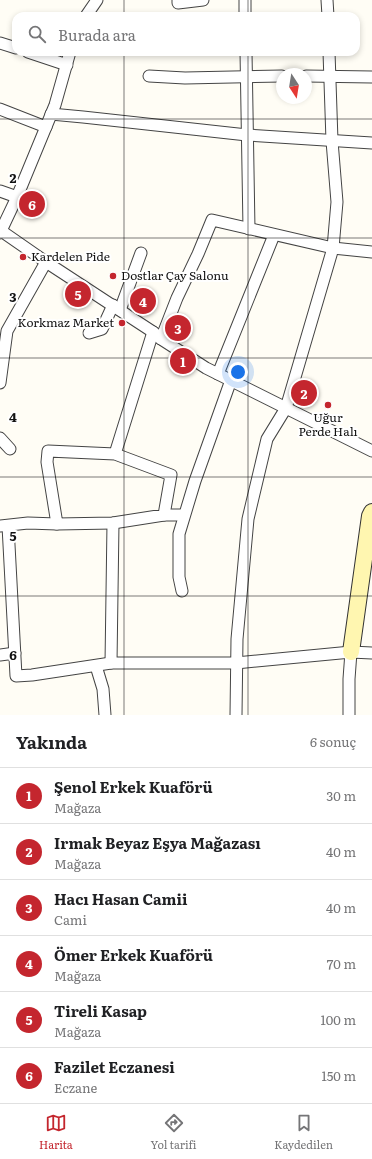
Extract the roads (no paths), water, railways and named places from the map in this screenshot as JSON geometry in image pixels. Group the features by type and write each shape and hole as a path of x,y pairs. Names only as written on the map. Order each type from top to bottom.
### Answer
{"street":[{"path":"89,12 97,0"},
{"path":"178,0 178,3 203,0"},
{"path":"245,0 245,12"},
{"path":"327,0 328,12"},
{"path":"0,43 12,47"},
{"path":"40,56 67,65"},
{"path":"69,56 55,105 18,197 0,231 206,368 372,451"},
{"path":"246,56 249,229"},
{"path":"236,715 237,639 248,519 267,439 286,408 333,248 337,202 332,141 329,56"},
{"path":"149,76 185,78 276,76"},
{"path":"312,76 372,77"},
{"path":"1,111 46,127"},
{"path":"51,114 247,135 372,143"},
{"path":"0,191 18,197"},
{"path":"115,454 157,336 198,254 212,220 333,248 372,252"},
{"path":"218,374 274,235"},
{"path":"89,333 102,329 116,308 141,253"},
{"path":"0,383 3,341 7,331 46,262"},
{"path":"182,591 179,577 179,534 195,481 230,380"},
{"path":"0,438 10,449"},
{"path":"56,524 47,462 48,451 115,454 171,475 164,515"},
{"path":"348,715 351,652 370,516 372,512"},
{"path":"184,516 164,515 113,523 28,523 4,526 16,676 111,663 236,663 351,652 372,653"},
{"path":"111,663 113,523"},
{"path":"0,655 15,653"},
{"path":"96,666 103,689 105,715"}],"place":[{"name":"Fazilet Eczanesi","path":"32,204"},
{"name":"Kardelen Pide","path":"23,257"},
{"name":"Dostlar Çay Salonu","path":"113,276"},
{"name":"Tireli Kasap","path":"78,294"},
{"name":"Ömer Erkek Kuaförü","path":"143,301"},
{"name":"Korkmaz Market","path":"122,323"},
{"name":"Hacı Hasan Camii","path":"178,328"},
{"name":"Şenol Erkek Kuaförü","path":"183,361"},
{"name":"Irmak Beyaz Eşya Mağazası","path":"304,393"},
{"name":"Uğur Perde Halı","path":"328,405"}]}
